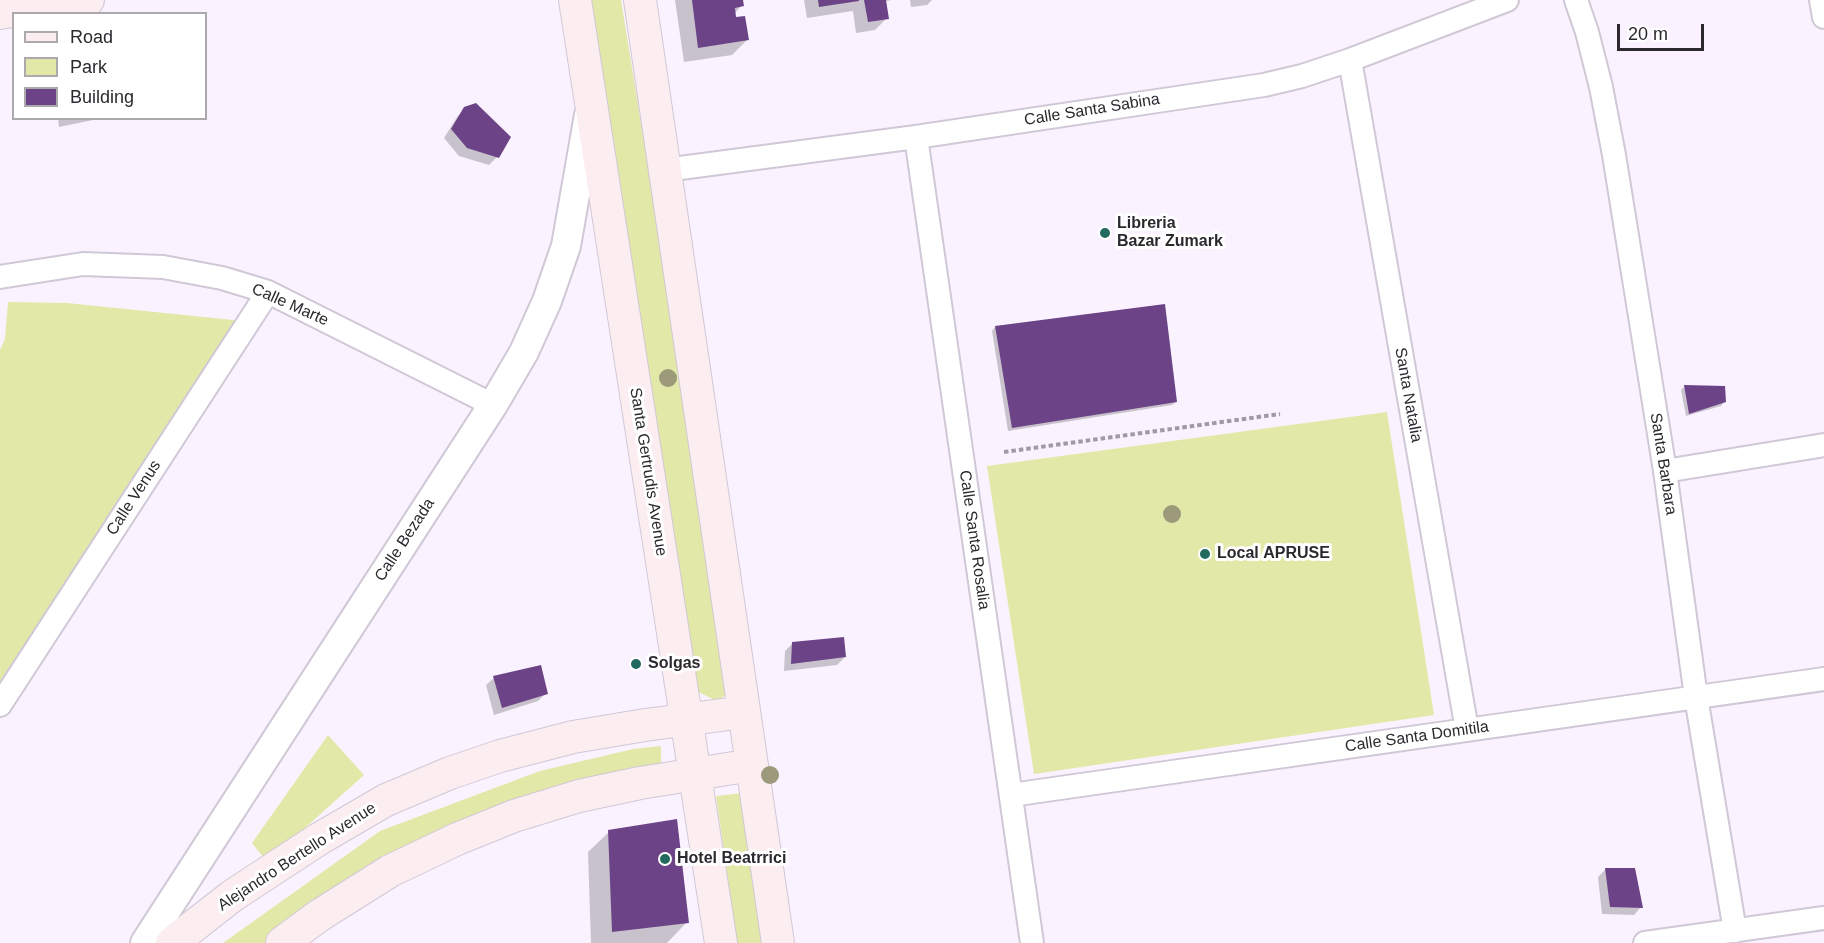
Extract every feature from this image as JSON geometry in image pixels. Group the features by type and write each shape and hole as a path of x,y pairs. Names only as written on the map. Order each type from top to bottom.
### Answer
{"main road":[{"path":"0,13 88,0"},
{"name":"Santa Gertrudis Avenue","path":"575,0 721,943"},
{"path":"640,0 778,943"},
{"name":"Alejandro Bertello Avenue","path":"172,943 232,896 319,838 386,800 450,773 500,756 573,737 744,712"},
{"path":"282,943 320,915 390,871 457,839 514,816 579,796 752,765"}],"street":[{"name":"Calle Santa Sabina","path":"665,170 916,137 1263,85 1302,76 1350,60 1507,0"},
{"name":"Santa Barbara","path":"1576,0 1601,87 1665,471 1696,697 1735,930"},
{"path":"1821,0 1824,17"},
{"name":"Santa Natalia","path":"1350,60 1467,730"},
{"name":"Calle Bezada","path":"145,943 493,405 524,352 547,301 566,246 590,106"},
{"name":"Calle Santa Rosalia","path":"916,137 1032,943"},
{"name":"Calle Marte","path":"0,277 83,264 162,267 222,278 268,292 493,405"},
{"name":"Calle Venus","path":"0,705 268,292"},
{"path":"1665,471 1824,445"},
{"name":"Calle Santa Domitila","path":"1011,795 1824,679"},
{"path":"1645,943 1824,918"}],"path":[{"path":"1004,452 1280,414"}],"green space":[{"path":"590,0 621,0 733,690 717,701 696,691"},
{"path":"8,302 67,303 243,321 0,683 0,350 5,339"},
{"path":"1387,412 1434,715 1034,774 987,466"},
{"path":"328,735 364,775 267,862 252,843"},
{"path":"661,746 661,769 580,786 267,943 223,943 380,831 540,771 633,749"},
{"path":"742,793 763,943 737,943 716,796"}],"building":[{"path":"692,0 743,0 744,6 735,8 736,17 745,16 749,40 698,48"},
{"path":"818,0 859,0 859,1 819,7"},
{"path":"864,0 886,0 889,19 868,22"},
{"path":"476,103 511,137 499,158 467,148 451,129 464,107"},
{"path":"1165,304 1177,402 1012,428 995,326"},
{"path":"1684,385 1725,386 1726,402 1689,414"},
{"path":"844,637 846,657 791,664 792,642"},
{"path":"541,665 548,694 502,708 493,676"},
{"path":"677,819 689,923 612,932 608,830"},
{"path":"1605,868 1635,868 1643,908 1610,907"}],"place":[{"name":"Libreria Bazar Zumark","path":"1105,233"},
{"name":"Local APRUSE","path":"1205,554"},
{"name":"Solgas","path":"636,664"},
{"name":"Hotel Beatrrici","path":"665,859"}]}
